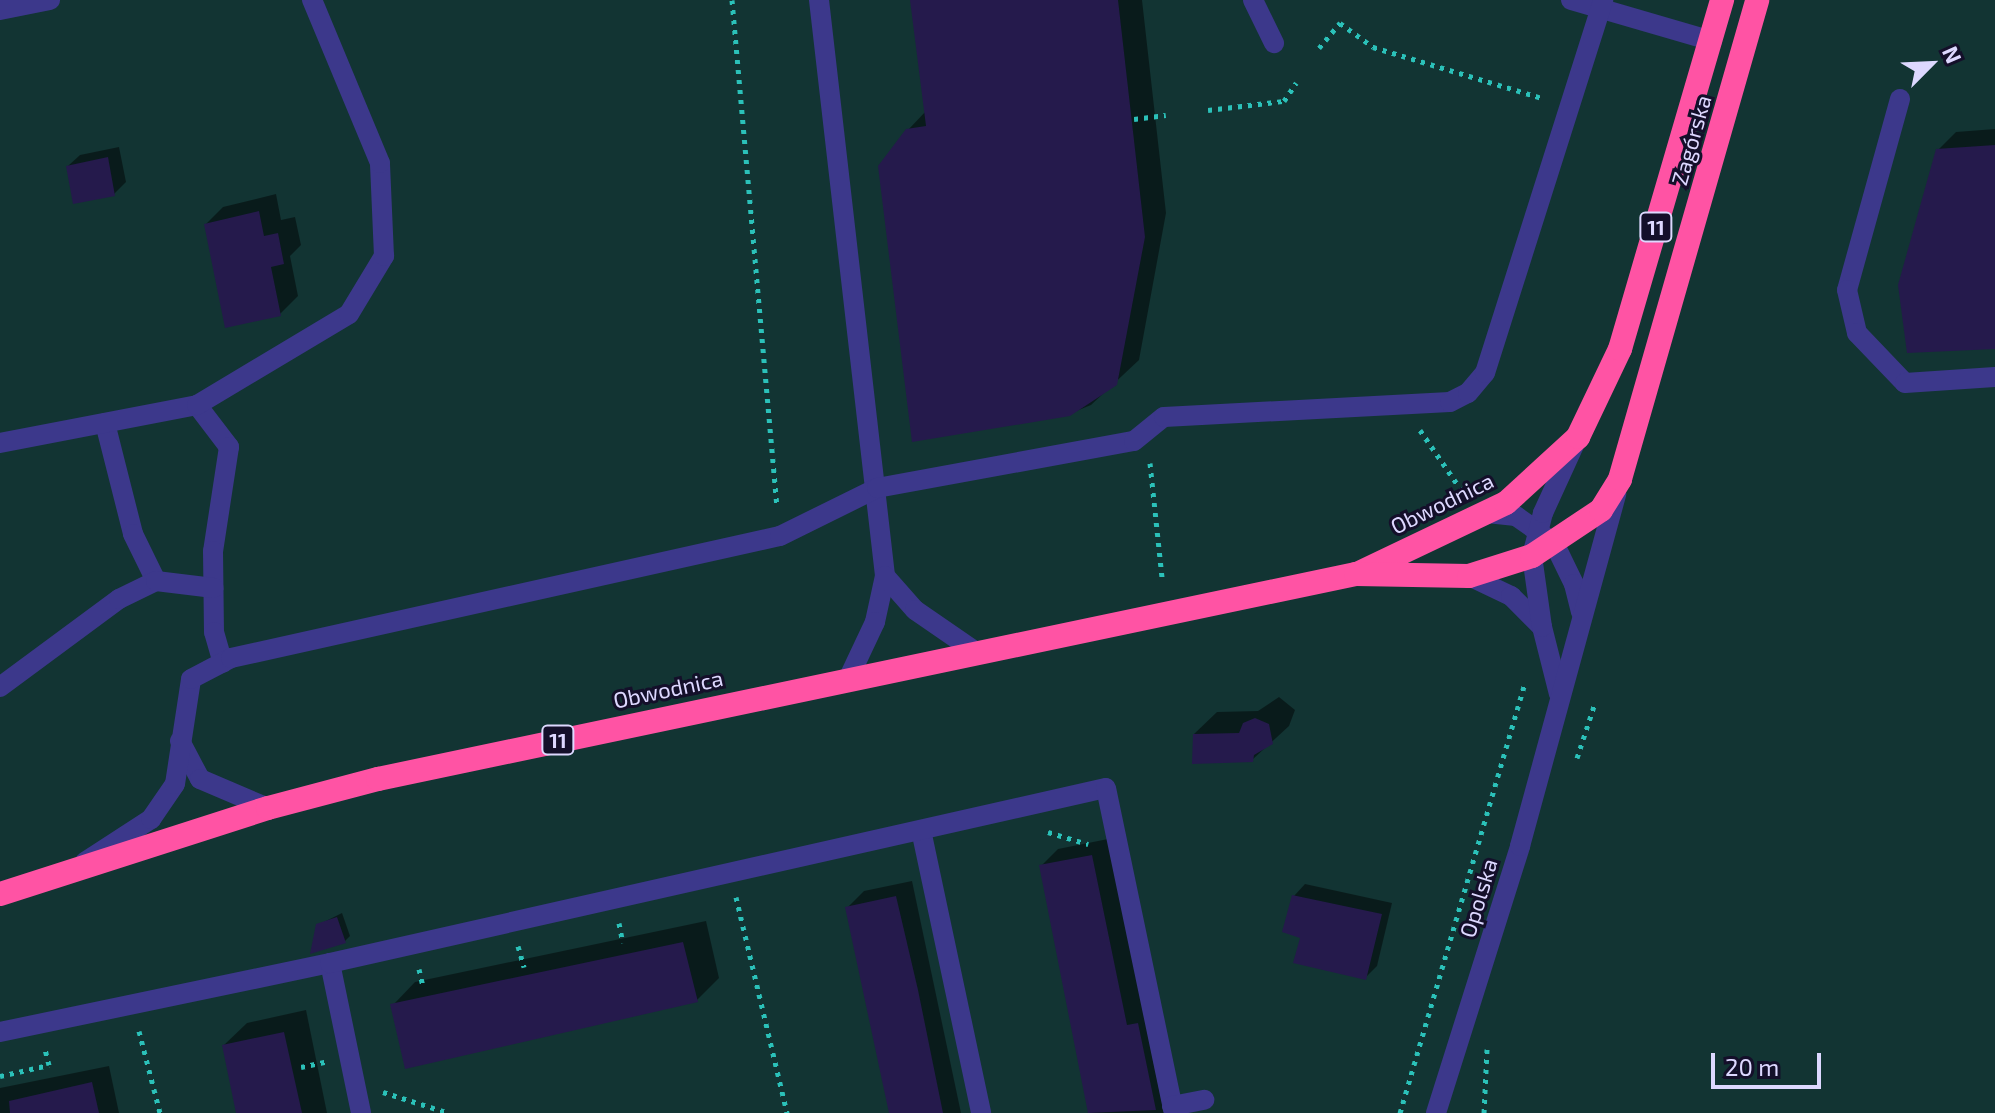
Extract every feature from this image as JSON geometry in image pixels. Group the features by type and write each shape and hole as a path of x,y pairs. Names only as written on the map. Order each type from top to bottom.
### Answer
{"highway":[{"name":"Zagórska","path":"1578,437 1620,349 1722,0"},
{"name":"Zagórska","path":"1620,479 1757,0"},
{"name":"Obwodnica","path":"1356,574 1533,481 1578,437"},
{"name":"Obwodnica","path":"0,894 268,808 378,779 849,677 1356,574 1469,576 1532,556 1546,535 1601,510 1620,479"}],"street":[{"path":"0,10 50,0"},
{"path":"0,443 197,405 349,314 384,256 380,163 312,0"},
{"path":"819,0 885,576 871,634 849,677"},
{"path":"1253,0 1274,43"},
{"path":"1571,0 1602,4 1712,41"},
{"path":"72,871 151,819 175,784 191,679 223,663 780,536 877,488 1134,441 1164,417 1450,402 1468,393 1485,373 1602,4"},
{"path":"1900,99 1847,290 1857,333 1905,383 1995,377"},
{"path":"197,405 229,447 213,551 214,632 223,663"},
{"path":"105,423 133,534 156,581"},
{"path":"1478,508 1516,516 1546,535 1578,437"},
{"name":"Opolska","path":"1436,1113 1560,696 1620,479"},
{"name":"Opolska","path":"1546,535 1574,584 1581,616"},
{"path":"1532,556 1542,627 1560,696"},
{"path":"885,576 915,610 976,652"},
{"path":"1469,576 1511,596 1542,627"},
{"path":"0,687 119,599 156,581 214,588"},
{"path":"180,741 200,779 268,808"},
{"path":"0,1032 330,963 1106,788 1173,1110 1204,1100"},
{"path":"921,830 981,1113"},
{"path":"330,963 361,1113"}],"path":[{"path":"732,0 780,536"},
{"path":"1319,48 1340,23 1373,47 1570,108"},
{"path":"1208,110 1284,101 1296,83"},
{"path":"1134,119 1166,115"},
{"path":"1403,405 1478,508"},
{"path":"1150,462 1162,578"},
{"path":"1400,1113 1525,684"},
{"path":"1031,827 1091,844"},
{"path":"731,873 787,1113"},
{"path":"132,1003 160,1113"},
{"path":"301,1067 326,1062"},
{"path":"0,1076 49,1065"},
{"path":"355,1084 449,1113"}],"green space":[{"path":"0,0 1995,0 1995,1113 0,1113"}],"building":[{"path":"910,0 1118,0 1145,237 1117,385 1070,416 912,442 878,166 906,129 926,126"},
{"path":"1995,145 1995,349 1907,353 1898,285 1936,149"},
{"path":"108,157 115,196 73,204 66,166"},
{"path":"259,211 264,236 278,233 284,264 271,267 281,316 225,328 204,224"},
{"path":"1255,718 1269,724 1273,744 1254,755 1253,762 1192,764 1193,734 1239,733 1243,723"},
{"path":"1092,855 1127,1025 1138,1023 1156,1110 1088,1113 1039,865"},
{"path":"1292,895 1382,914 1366,980 1293,963 1300,938 1282,932"},
{"path":"896,896 943,1113 889,1113 845,907"},
{"path":"337,917 346,943 310,954 316,924"},
{"path":"683,942 698,1002 405,1069 390,1004"},
{"path":"284,1032 302,1113 236,1113 222,1045"},
{"path":"92,1082 99,1113 10,1113 9,1101"}]}
